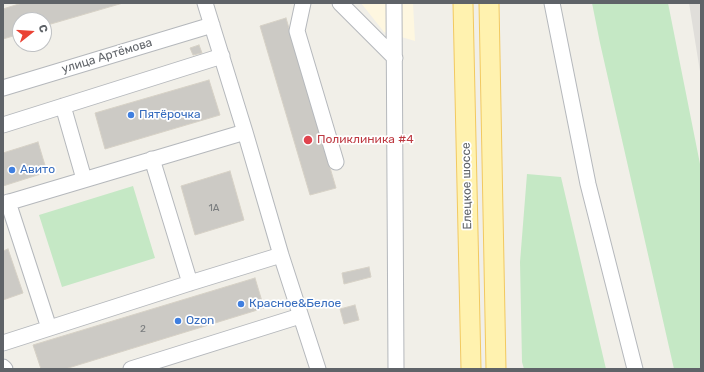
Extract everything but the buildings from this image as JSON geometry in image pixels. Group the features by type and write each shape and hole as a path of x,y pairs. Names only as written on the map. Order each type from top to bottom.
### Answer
{"main road":[{"name":"Елецкое шоссе","path":"463,3 471,369"},
{"path":"488,3 496,369"}],"street":[{"path":"205,3 281,255 318,369"},
{"path":"303,3 297,31 336,162"},
{"path":"340,3 395,58"},
{"path":"394,3 396,369"},
{"path":"552,3 588,184 635,369"},
{"name":"улица Артёмова","path":"3,88 212,25"},
{"path":"3,125 222,56"},
{"path":"63,106 84,179"},
{"path":"49,328 5,203 245,132"},
{"path":"152,159 190,283"},
{"path":"3,343 281,255"},
{"path":"131,369 300,316"}],"shaded area":[{"path":"361,3 413,3 415,41 384,32"},
{"path":"689,3 701,3 701,77 698,59"}],"green space":[{"path":"592,3 668,3 701,169 701,369 674,369"},
{"path":"527,174 561,177 606,369 524,369 522,362 520,262"},
{"path":"133,186 155,258 62,287 39,215"}],"place":[{"name":"Пятёрочка","path":"131,115"},
{"name":"Поликлиника #4","path":"308,140"},
{"name":"Авито","path":"12,170"},
{"name":"Красное&Белое","path":"241,304"},
{"name":"Ozon","path":"178,321"}]}
